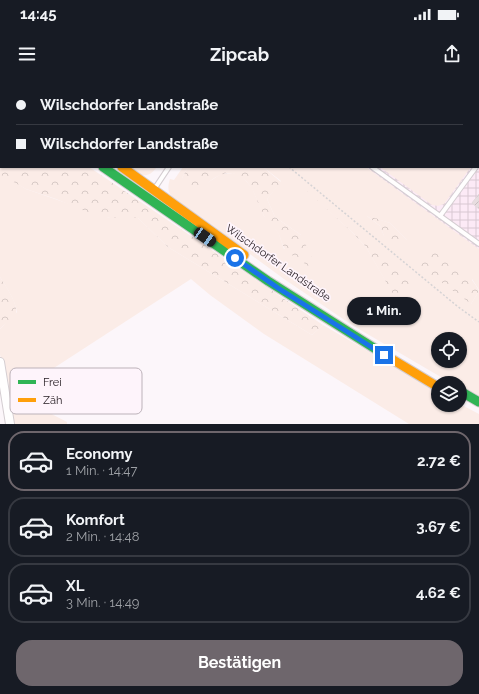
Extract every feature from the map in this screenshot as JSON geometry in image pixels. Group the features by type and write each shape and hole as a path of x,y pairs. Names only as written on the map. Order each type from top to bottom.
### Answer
{"main road":[{"name":"Wilschdorfer Landstraße","path":"104,168 296,300 431,383"},
{"name":"Wilschdorfer Landstraße","path":"123,168 272,276 374,341 434,376"},
{"path":"467,395 479,402"},
{"path":"467,403 479,410"}],"street":[{"path":"0,362 10,424"}],"lane":[{"path":"147,198 168,168"},
{"path":"373,168 479,244"},
{"path":"440,216 475,168"}],"path":[{"path":"290,168 451,301 479,322"}],"shaded area":[{"path":"342,168 479,168 479,259"}],"green space":[{"path":"0,168 90,168 323,325 312,335 168,247 138,218 110,218 92,214 56,199 26,189 0,173"},
{"path":"130,168 156,168 147,175 137,173"},
{"path":"182,168 187,168 182,178 207,183 221,174 233,173 241,175 252,188 264,216 279,234 284,249 301,235 275,217 267,199 281,181 264,168 367,168 479,249 479,290 472,279 471,304 479,291 479,399 467,393 467,376 439,376 352,325 284,279 172,197 168,186 170,179 174,180","holes":["306,187 413,280 394,295 366,247 307,190","367,216 390,223 407,240 384,236 380,226"]},
{"path":"187,168 264,168 281,182 267,199 275,217 301,235 314,262 308,266 286,250 278,233 264,217 252,189 240,176 233,173 220,175 206,184 200,191 182,178"},
{"path":"381,168 470,168 444,204 438,206 432,205"},
{"path":"0,173 26,189 110,218 138,218 168,247 312,335 323,325 431,388 431,412 467,412 467,408 479,414 479,424 409,424 264,334 210,295 191,279 54,368 10,368 10,395 8,380 0,355 0,329 17,312 13,299 0,277"},
{"path":"306,186 414,280 394,296 366,247 306,190"},
{"path":"366,215 390,223 407,240 392,244 384,236 380,226"},
{"path":"433,249 459,267 471,278 479,291 471,304 418,265 425,251"},
{"path":"0,277 12,296 16,307 16,312 15,316 0,329"},
{"path":"13,414 51,414 67,422 67,424 14,424"}],"building":[{"path":"479,194 479,209 472,203"}],"traffic: fast":[{"path":"104,168 268,281 385,355"},
{"path":"467,395 479,402"}],"traffic: slow":[{"path":"123,168 244,255"},
{"path":"385,355 431,383"}],"route":[{"path":"235,258 278,288 384,355"}]}
